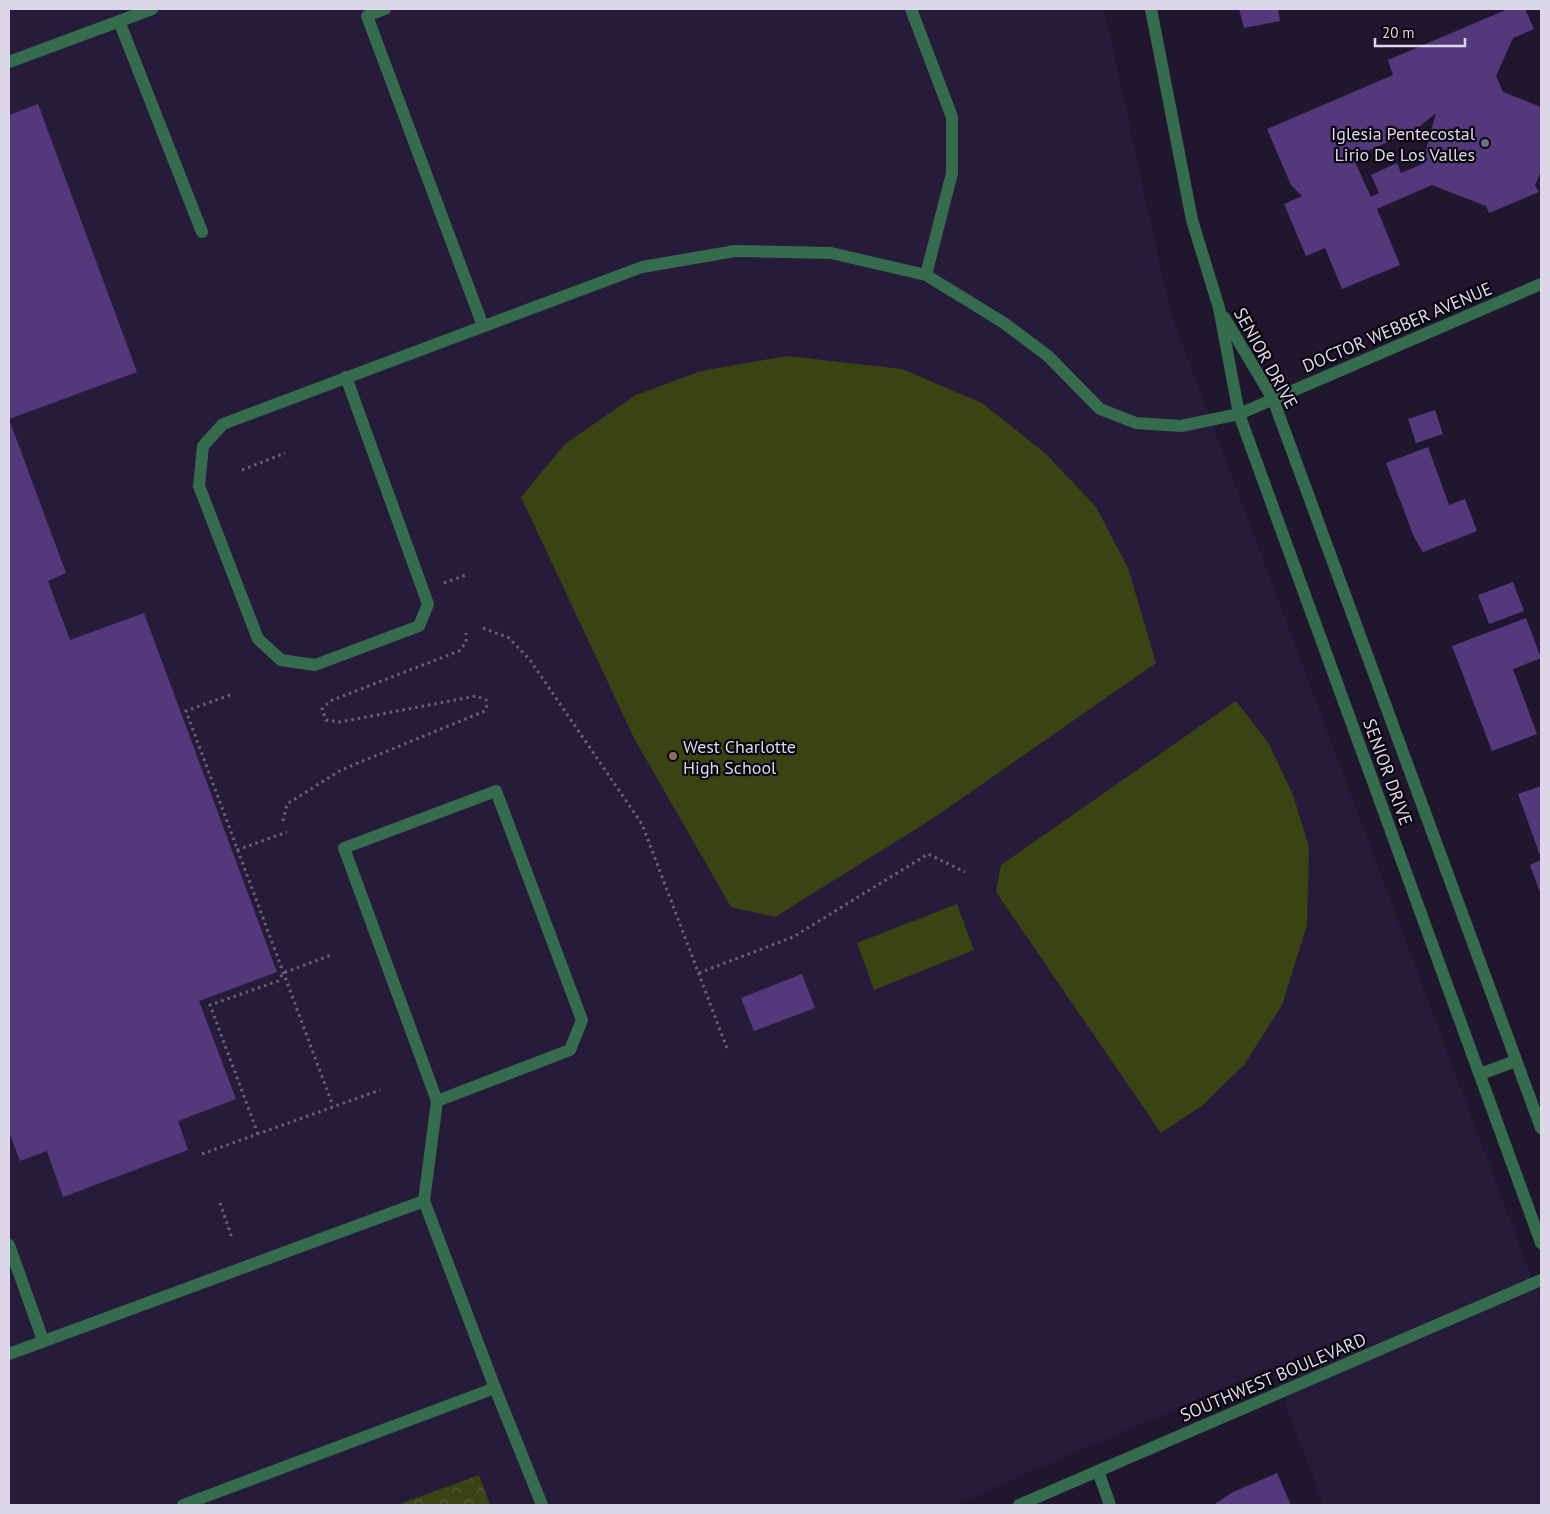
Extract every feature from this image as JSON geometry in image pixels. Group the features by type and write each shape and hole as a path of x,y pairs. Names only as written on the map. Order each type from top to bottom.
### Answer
{"street":[{"path":"9,62 152,9"},
{"path":"385,9 367,16 484,326"},
{"path":"911,9 952,117 952,173 926,275"},
{"name":"SENIOR DRIVE","path":"1151,9 1192,220 1219,308 1239,414 1541,1243"},
{"path":"119,21 202,232"},
{"name":"DOCTOR WEBBER AVENUE","path":"346,377 428,604 419,626 315,666 281,660 258,639 199,486 203,446 223,424 346,377 642,267 735,251 831,253 926,275 1004,323 1048,356 1100,409 1136,424 1181,426 1239,414 1541,284"},
{"name":"SENIOR DRIVE","path":"1219,308 1273,400 1541,1128"},
{"path":"438,1101 570,1050 582,1020 496,791 344,848 438,1101 424,1201 542,1505"},
{"path":"1480,1074 1516,1060"},
{"path":"9,1354 424,1201"},
{"path":"9,1245 43,1340"},
{"name":"SOUTHWEST BOULEVARD","path":"1019,1505 1541,1280"},
{"path":"183,1505 495,1388"},
{"path":"1098,1471 1110,1505"}],"path":[{"path":"242,470 285,453"},
{"path":"483,628 509,638 530,660 642,824 728,1051"},
{"path":"283,821 287,804 341,770 486,711 486,700 476,696 340,722 326,720 322,714 322,708 330,702 459,651 466,642 466,633"},
{"path":"230,695 186,712 333,1106"},
{"path":"238,850 287,832"},
{"path":"699,973 794,937 928,854 965,872"},
{"path":"258,1134 210,1005 278,981 284,973 331,955"},
{"path":"202,1154 380,1090"},
{"path":"220,1203 232,1238"}],"shaded area":[{"name":"West Charlotte High School","path":"9,9 1104,9 1170,311 1541,1303 1541,1505 1324,1505 1271,1367 954,1505 9,1505"}],"green space":[{"path":"787,356 902,369 982,403 1046,454 1096,507 1128,568 1156,663 932,819 775,917 731,907 634,738 521,497 565,444 636,395 701,371"},
{"path":"1236,701 1269,744 1293,795 1309,847 1307,925 1282,1005 1244,1065 1203,1105 1161,1133 996,892 1001,865"},
{"path":"957,904 974,950 874,990 857,943"},
{"path":"479,1475 490,1505 397,1505"}],"building":[{"path":"1239,9 1278,9 1280,21 1244,28"},
{"name":"Iglesia Pentecostal Lirio De Los Valles","path":"1508,9 1525,9 1534,29 1513,38 1496,76 1503,92 1541,107 1541,171 1535,185 1539,192 1489,213 1486,206 1432,185 1377,209 1400,265 1342,289 1325,248 1306,256 1284,204 1302,196 1291,185 1267,129 1393,75 1388,60","holes":["1436,113 1422,164 1401,173 1397,163 1371,175 1379,193 1371,197 1353,158 1418,128"]},
{"path":"38,104 137,372 9,419 9,115"},
{"path":"1435,410 1443,434 1416,443 1408,419"},
{"path":"9,419 66,573 48,581 70,640 144,613 277,972 199,1001 236,1099 178,1121 188,1150 63,1197 47,1151 20,1161 9,1132"},
{"path":"1428,447 1449,505 1465,499 1477,531 1423,552 1414,537 1386,463"},
{"path":"1513,582 1524,611 1489,624 1478,595"},
{"path":"1526,618 1541,658 1513,669 1537,734 1492,751 1452,646"},
{"path":"1541,786 1541,858 1518,794"},
{"path":"1541,860 1541,895 1530,865"},
{"path":"802,974 815,1008 754,1031 741,998"},
{"path":"1277,1473 1291,1505 1213,1505 1233,1492"}],"place":[{"name":"Iglesia Pentecostal Lirio De Los Valles","path":"1485,143"},
{"name":"West Charlotte High School","path":"673,756"}]}
